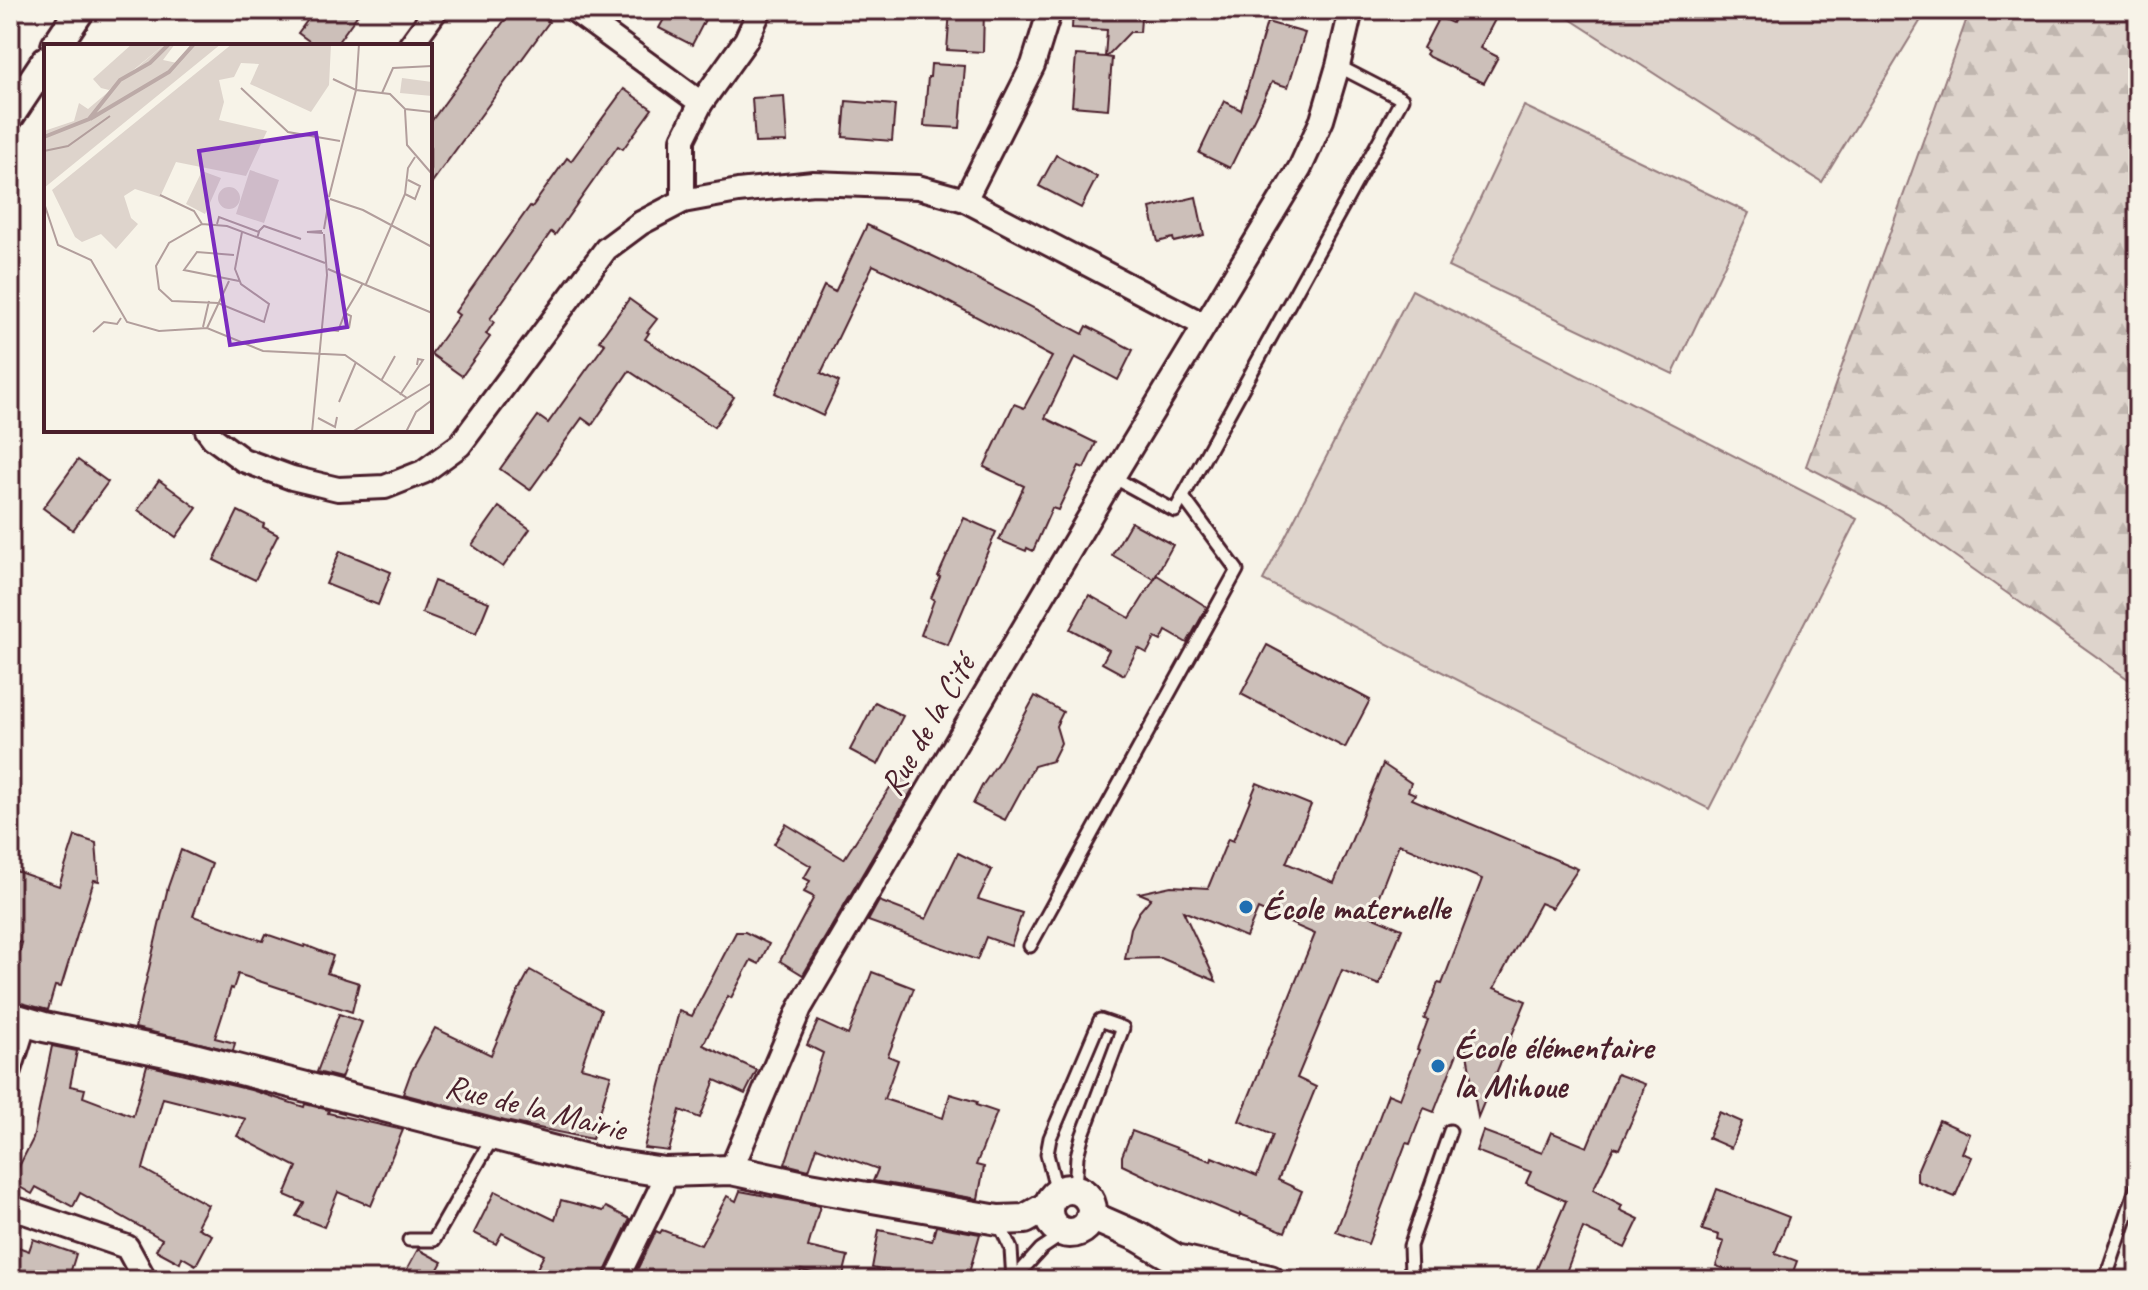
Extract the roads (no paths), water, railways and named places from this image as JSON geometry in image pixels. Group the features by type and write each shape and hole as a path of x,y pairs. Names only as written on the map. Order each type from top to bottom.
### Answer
{"street":[{"path":"57,44 80,10"},
{"path":"411,44 436,10"},
{"path":"574,10 701,103"},
{"path":"683,201 683,139 701,103 746,40 760,10"},
{"path":"965,200 1033,65 1050,10"},
{"name":"Rue de la Cité","path":"731,1170 800,1008 1113,477 1300,168 1322,120 1351,10"},
{"path":"10,115 44,64"},
{"path":"208,432 243,460 292,478 338,489 385,487 423,472 460,445 606,249 641,223 683,201 738,191 813,183 918,187 965,200 1204,325"},
{"path":"10,1070 18,1020"},
{"name":"Rue de la Mairie","path":"18,1020 186,1056 598,1162 664,1172 731,1170 998,1220 1025,1219 1060,1196"},
{"path":"616,1280 661,1188 664,1172"},
{"path":"1083,1193 1092,1208 1091,1216 1082,1230 1065,1233 1052,1224 1048,1215 1060,1196 1083,1193"},
{"path":"10,1207 127,1247 145,1280"},
{"path":"1091,1216 1139,1237 1176,1259 1270,1280"}],"lane":[{"path":"1113,477 1175,511 1402,99 1338,66"},
{"path":"1030,946 1237,570 1183,497"},
{"path":"1100,1020 1123,1028 1060,1196 1047,1154 1050,1138 1100,1020"},
{"path":"1414,1280 1410,1246 1450,1131"},
{"path":"409,1240 434,1240 495,1134"},
{"path":"2105,1280 2138,1183"},
{"path":"998,1220 1011,1249 1013,1280 1041,1249 1065,1233"}],"place":[{"name":"École maternelle","path":"1246,907"},
{"name":"École élémentaire la Mihoue","path":"1438,1066"}]}
